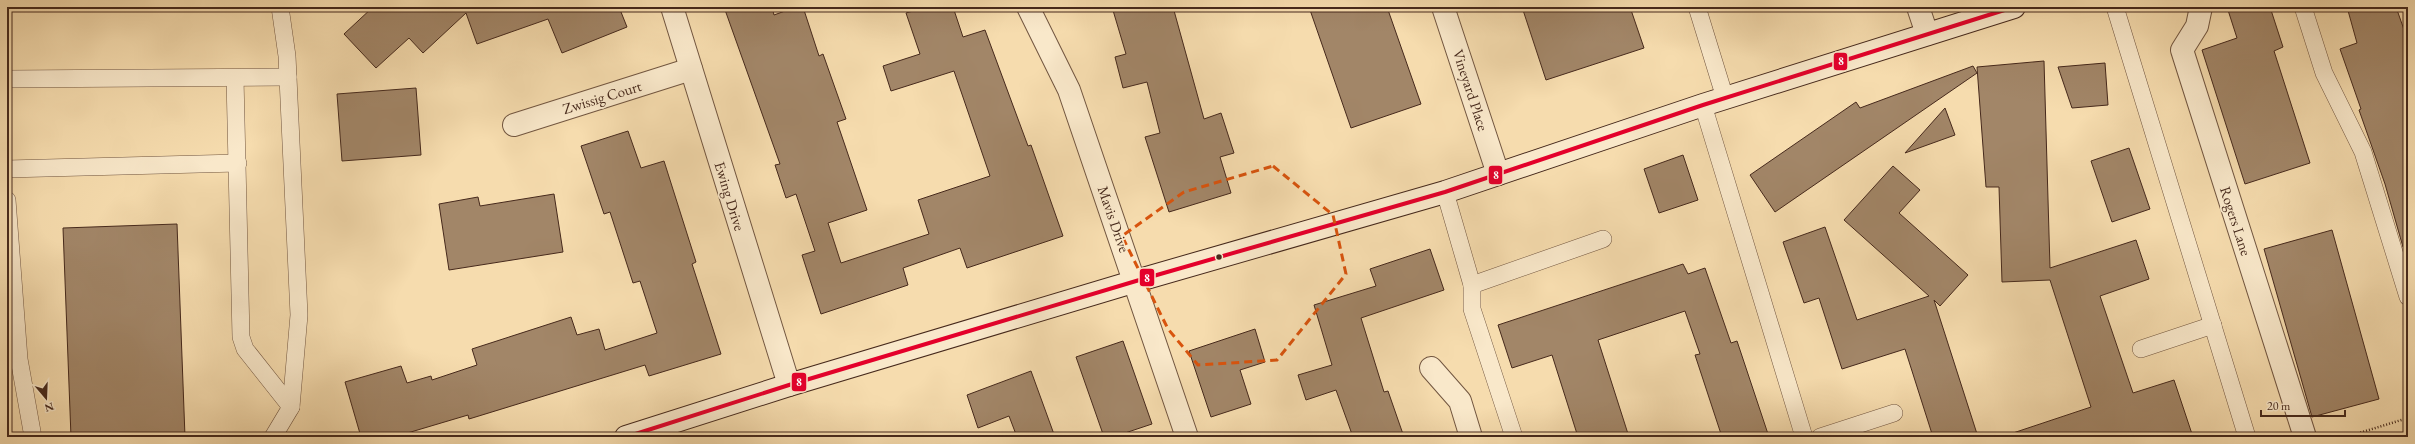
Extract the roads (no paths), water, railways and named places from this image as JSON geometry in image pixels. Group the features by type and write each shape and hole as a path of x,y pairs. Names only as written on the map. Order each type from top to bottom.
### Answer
{"street":[{"name":"Ewing Drive","path":"672,7 790,385"},
{"name":"Mavis Drive","path":"1028,7 1069,90 1136,281 1187,437"},
{"name":"Vineyard Place","path":"1443,7 1498,174"},
{"path":"1918,7 1927,34"},
{"path":"626,437 790,385 1136,281 1445,192 1702,105 2014,7"},
{"name":"Rogers Lane","path":"2201,7 2197,26 2182,50 2305,437"},
{"name":"Zwissig Court","path":"514,125 691,69"},
{"path":"1431,368 1460,401 1471,437"}],"lane":[{"path":"274,437 291,406 299,315 287,56 280,7"},
{"path":"1697,7 1725,98"},
{"path":"2115,7 2247,437"},
{"path":"2303,7 2324,73 2363,152 2408,297"},
{"path":"7,79 288,77"},
{"path":"235,78 242,343 291,406"},
{"path":"1702,105 1804,437"},
{"path":"7,169 238,163"},
{"path":"1445,192 1472,285 1472,309 1514,437"},
{"path":"7,200 19,359 33,437"},
{"path":"1472,285 1603,239"},
{"path":"2141,349 2213,325"},
{"path":"1820,437 1894,413"}]}
